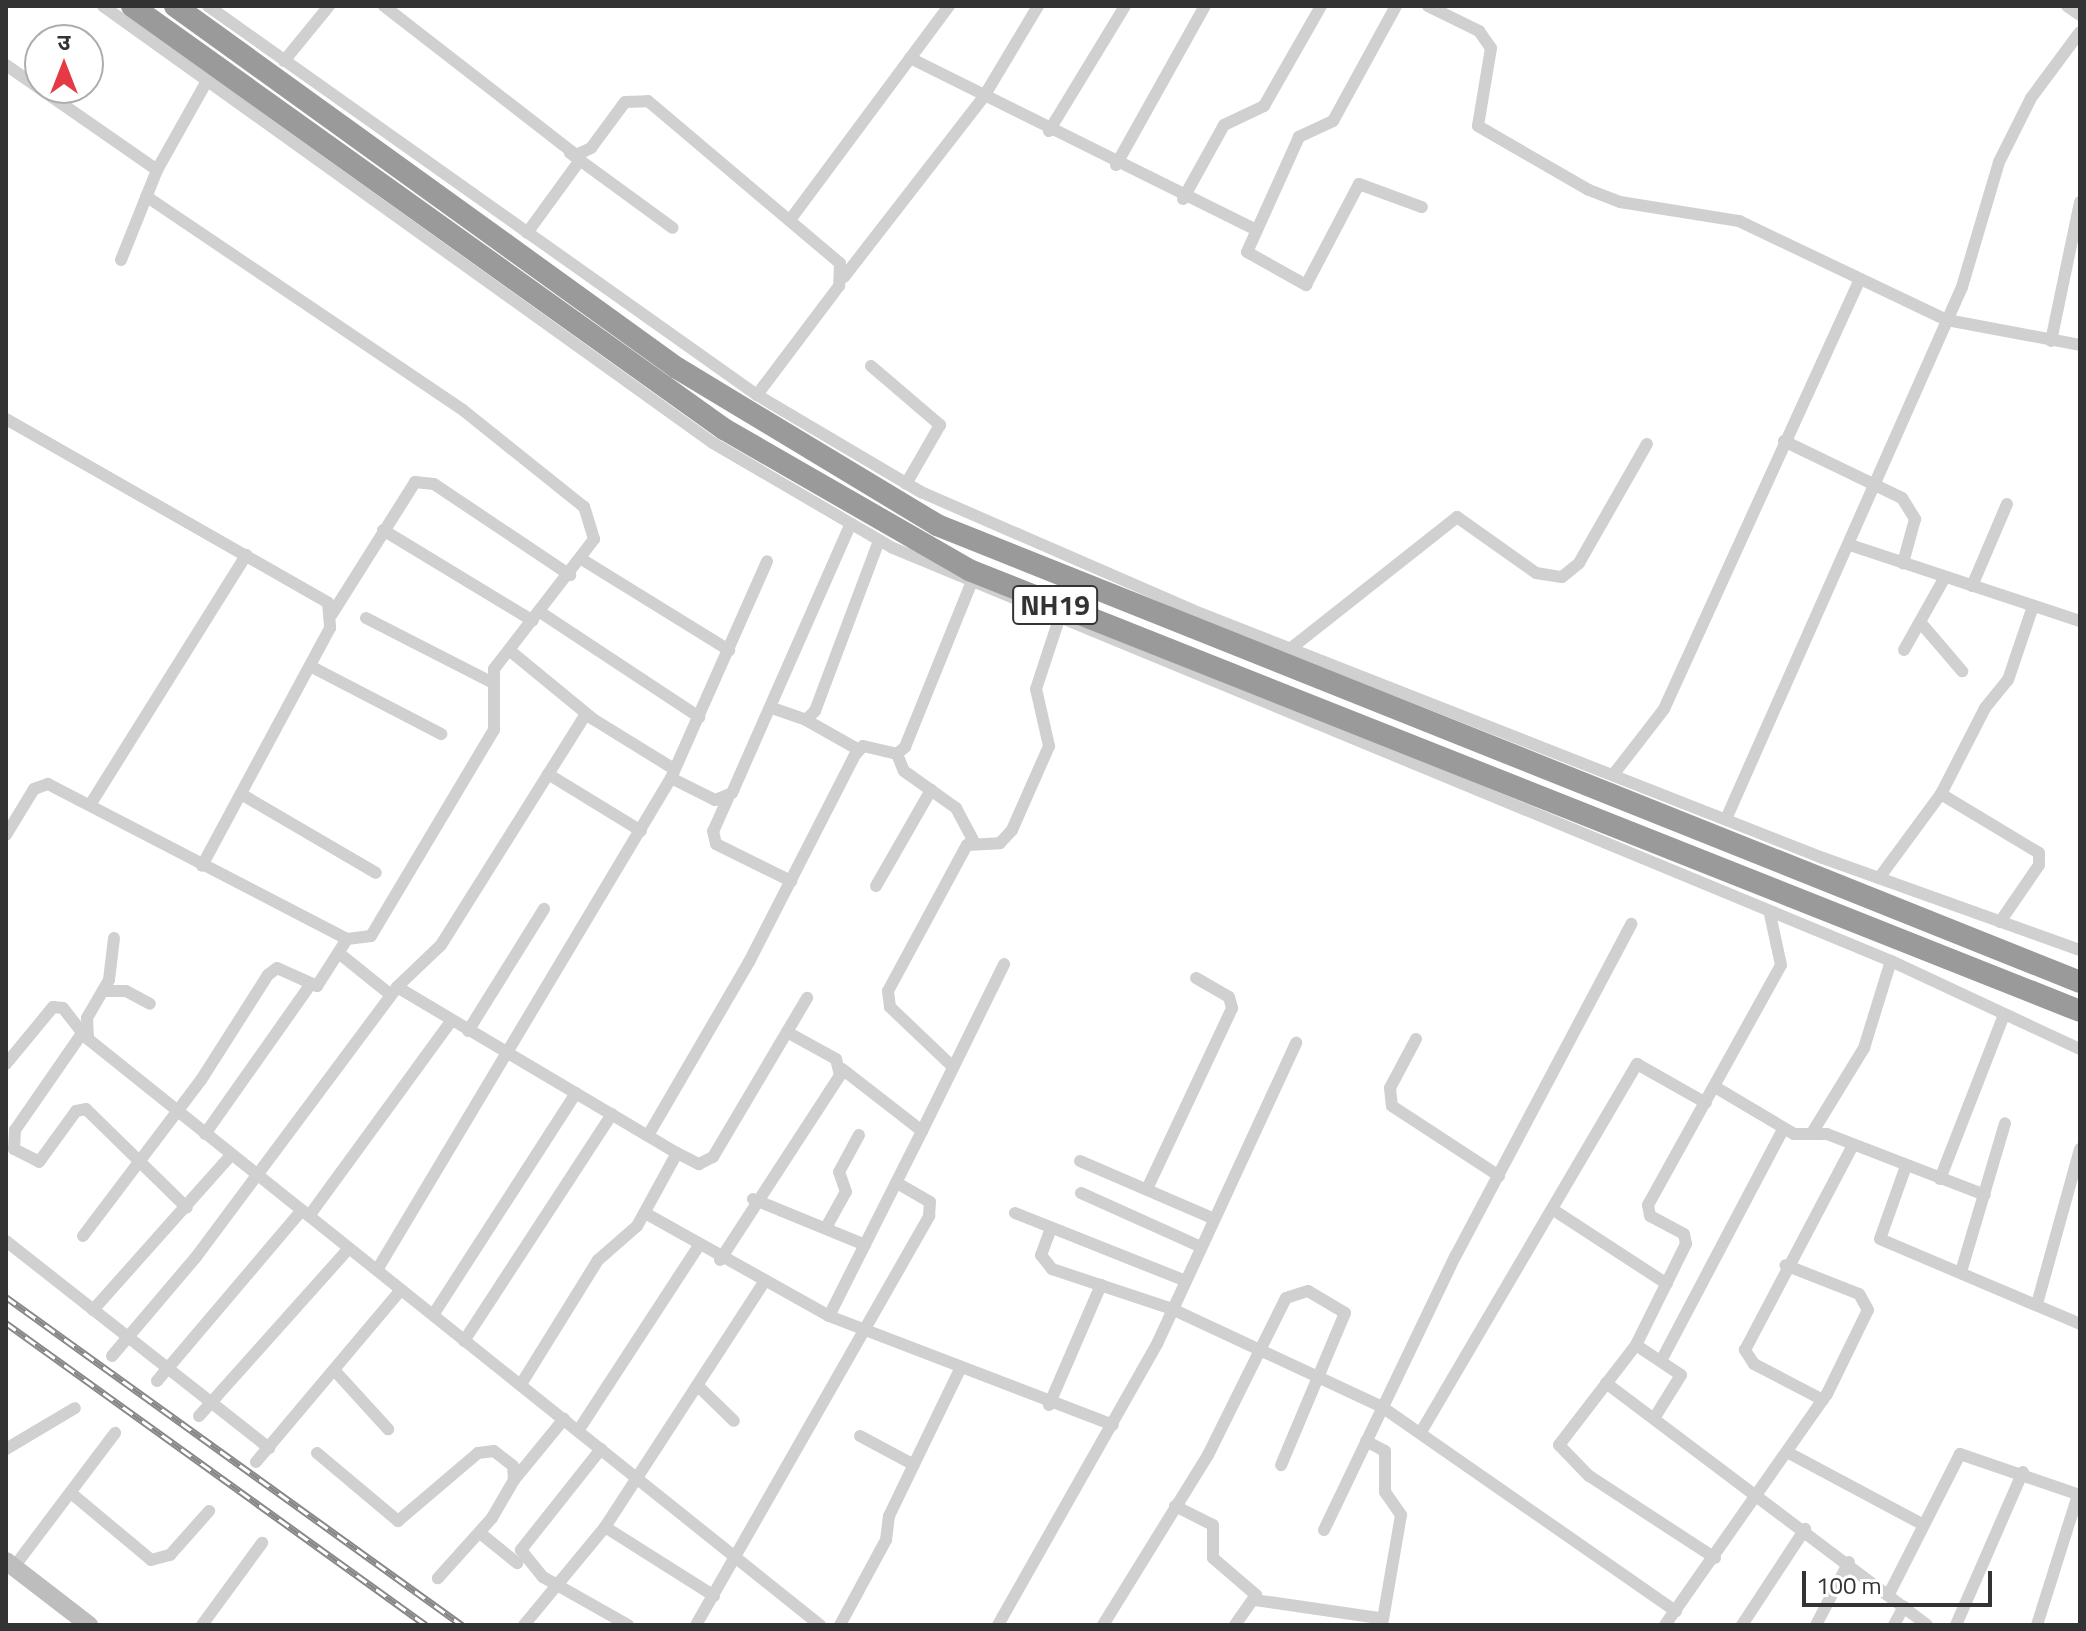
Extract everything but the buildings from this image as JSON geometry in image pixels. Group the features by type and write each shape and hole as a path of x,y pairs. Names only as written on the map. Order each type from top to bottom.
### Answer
{"highway":[{"name":"NH19","path":"132,6 712,421 969,570 2080,1011"},
{"name":"NH19","path":"175,6 677,368 937,525 2080,982"}],"street":[{"path":"103,6 713,443 879,541 970,586 1891,961 2003,1017 2080,1049"},
{"path":"208,6 225,11 284,61 757,395 906,484 1026,542 1290,649 1879,878 2080,950"},
{"path":"284,61 329,6"},
{"path":"384,6 568,152 673,228"},
{"path":"790,220 949,6"},
{"path":"757,395 983,98 1038,6"},
{"path":"1049,131 1125,6"},
{"path":"1116,165 1205,6"},
{"path":"1183,199 1224,125 1264,106 1321,6"},
{"path":"1396,6 1333,121 1299,137 1256,230 1248,257 1306,285 1359,184 1422,207"},
{"path":"2067,6 2080,15"},
{"path":"1432,7 1479,31 1491,48 1475,117 1489,134 1602,197 1739,221 1858,283 1947,320 2080,345"},
{"path":"1726,819 1879,481 1947,320 1999,162 2031,98 2080,32"},
{"path":"910,58 1183,199 1256,230"},
{"path":"6,65 157,170"},
{"path":"121,260 157,170 207,81"},
{"path":"568,152 591,148 625,102 640,97 840,263 844,277"},
{"path":"527,233 580,160"},
{"path":"6,835 40,785 90,805 202,866 347,939 360,941 380,927 486,745 496,712 491,682 509,650 583,560 594,539 584,507 404,367 146,196"},
{"path":"2051,341 2080,202"},
{"path":"1613,775 1664,709 1858,283"},
{"path":"871,366 940,425 937,441 906,484"},
{"path":"6,419 317,595 332,614"},
{"path":"1784,441 1879,481 1913,514 1903,563"},
{"path":"1290,649 1457,517 1536,573 1562,577 1579,563 1647,444"},
{"path":"202,866 310,666 332,614 410,487 425,481 570,575"},
{"path":"1972,586 2007,504"},
{"path":"791,881 716,844 713,831 772,708 850,525"},
{"path":"383,530 536,617 699,717"},
{"path":"806,720 879,541"},
{"path":"1850,545 2080,621"},
{"path":"90,805 246,555"},
{"path":"583,560 729,650"},
{"path":"377,1270 641,831 699,717 767,561"},
{"path":"1904,650 1945,577"},
{"path":"970,586 897,754 904,771 956,808 973,840"},
{"path":"1879,878 1941,794 2013,671 2033,606"},
{"path":"366,618 491,682"},
{"path":"973,840 1007,839 1049,746 1036,689 1058,622"},
{"path":"1920,622 1962,671"},
{"path":"509,650 586,714 672,773 715,800 728,798"},
{"path":"310,666 441,734"},
{"path":"772,708 806,720 859,750 897,754"},
{"path":"112,1356 261,1173 394,991 441,945 586,714"},
{"path":"650,1132 791,881 859,750"},
{"path":"548,774 641,831"},
{"path":"876,886 931,790"},
{"path":"241,794 376,873"},
{"path":"1941,794 2039,853 2039,865 2000,922"},
{"path":"953,1067 887,999 973,840"},
{"path":"468,1031 544,909"},
{"path":"1715,1558 1562,1452 1564,1431 1636,1345 1686,1238 1650,1216 1648,1205 1781,965 1770,914"},
{"path":"1324,1530 1382,1407 1499,1176 1631,924"},
{"path":"114,938 103,991 84,1031 9,1145 39,1162 76,1111 86,1109 140,1156 187,1208"},
{"path":"205,1134 310,985 327,979 347,939"},
{"path":"340,954 394,991 612,1114 650,1132 677,1153 699,1164 713,1157 807,998"},
{"path":"1812,1133 1864,1048 1891,961"},
{"path":"829,1316 1004,964"},
{"path":"83,1236 140,1156 178,1111 272,970 310,985"},
{"path":"1147,1189 1232,1008 1229,997 1196,978"},
{"path":"103,991 126,991 150,1004"},
{"path":"8,1055 53,1007 231,1155 261,1173 305,1213 820,1625"},
{"path":"1940,1179 2003,1017"},
{"path":"157,1381 305,1213 451,1021"},
{"path":"787,1032 842,1069 922,1131"},
{"path":"1416,1039 1390,1088 1392,1106 1499,1176"},
{"path":"1000,1624 1113,1425 1186,1281 1210,1217 1296,1043"},
{"path":"1421,1432 1637,1064 1706,1103"},
{"path":"720,1260 753,1199 842,1069"},
{"path":"1715,1087 1784,1128 1853,1145 1985,1195"},
{"path":"433,1315 576,1093"},
{"path":"464,1341 612,1114"},
{"path":"1961,1272 2005,1123"},
{"path":"1662,1359 1784,1128"},
{"path":"828,1224 846,1192 839,1172 859,1135"},
{"path":"1823,1400 1754,1364 1745,1350 1785,1265 1853,1145"},
{"path":"2037,1304 2080,1149"},
{"path":"521,1384 598,1260 645,1213 677,1153"},
{"path":"93,1310 231,1155"},
{"path":"1080,1161 1210,1217"},
{"path":"1906,1166 1880,1239 2080,1324"},
{"path":"699,1624 739,1561 931,1208 897,1183"},
{"path":"1081,1193 1199,1246"},
{"path":"753,1199 828,1224 865,1245"},
{"path":"1552,1209 1667,1284"},
{"path":"645,1213 720,1260 829,1316 959,1371 1113,1425"},
{"path":"1015,1213 1186,1281"},
{"path":"1051,1228 1044,1264 1172,1309 1382,1407 1676,1611"},
{"path":"6,1241 93,1310 129,1334 269,1448"},
{"path":"578,1431 698,1247"},
{"path":"199,1416 349,1248"},
{"path":"1665,1625 1715,1558 1823,1400 1868,1303 1785,1265"},
{"path":"524,1625 560,1587 605,1527 763,1284"},
{"path":"1049,1405 1101,1285"},
{"path":"256,1462 401,1290"},
{"path":"1103,1625 1175,1506 1292,1292 1335,1301 1345,1313 1281,1465"},
{"path":"1636,1345 1662,1359 1681,1375 1655,1417"},
{"path":"335,1371 388,1429"},
{"path":"840,1625 886,1540 889,1516 959,1371"},
{"path":"1606,1383 1849,1562 1927,1625"},
{"path":"698,1386 734,1421"},
{"path":"6,1449 75,1408"},
{"path":"438,1578 480,1533 514,1480 564,1419"},
{"path":"89,1625 10,1564 71,1493 115,1433"},
{"path":"860,1436 914,1465"},
{"path":"1175,1506 1213,1525 1213,1558 1255,1600 1380,1621 1401,1515 1385,1492 1385,1451 1366,1441"},
{"path":"601,1449 523,1544 523,1557 560,1587 628,1625"},
{"path":"317,1453 398,1521 485,1450 513,1466 514,1480"},
{"path":"1787,1452 1922,1524"},
{"path":"1889,1594 1960,1454 2023,1472 2079,1495 2037,1625"},
{"path":"1956,1625 2023,1472"},
{"path":"71,1493 151,1560 170,1555 209,1511"},
{"path":"605,1527 714,1596"},
{"path":"1742,1625 1805,1529"},
{"path":"480,1533 517,1563"},
{"path":"202,1625 262,1543"},
{"path":"1816,1625 1849,1562"},
{"path":"1235,1625 1255,1600"},
{"path":"1894,1625 1904,1606"}],"railway":[{"path":"6,1297 462,1625"},
{"path":"6,1323 426,1625"}]}
